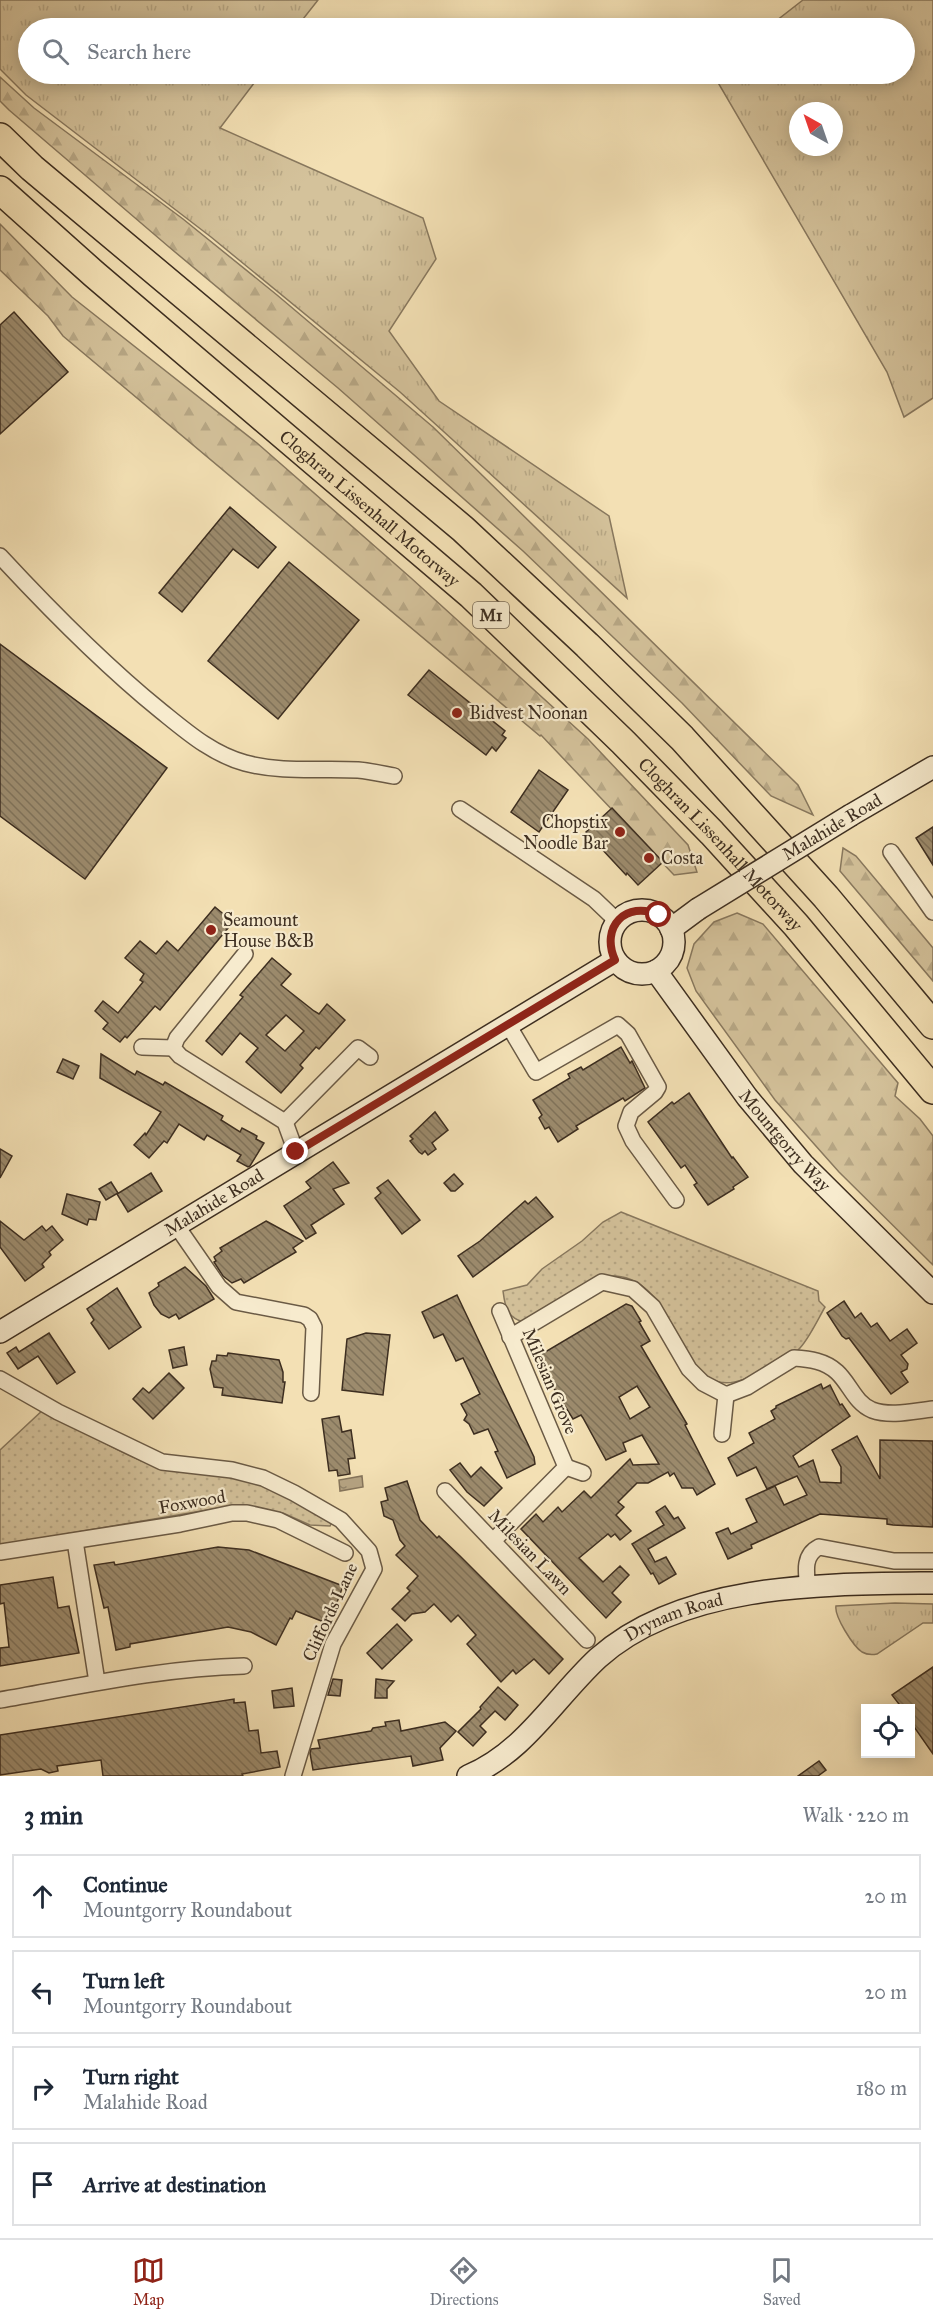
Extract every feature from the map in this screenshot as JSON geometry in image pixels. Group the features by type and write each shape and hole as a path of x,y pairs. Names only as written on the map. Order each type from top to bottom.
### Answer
{"highway":[{"name":"M1","path":"0,137 32,168 454,521 587,645 690,747 826,897 933,1025"},
{"name":"Cloghran Lissenhall Motorway","path":"0,190 94,274 471,595 615,734 712,833 796,925 933,1090"}],"main road":[{"name":"Malahide Road","path":"671,929 698,909 933,767"},
{"path":"633,911 651,911 659,915 671,929 674,938 670,957 657,971 638,974 629,972 615,960 610,950 609,940 617,921 633,911"},
{"name":"Malahide Road","path":"0,1332 507,1023 615,960"},
{"name":"Mountgorry Way","path":"657,971 741,1088 803,1164 933,1293"},
{"name":"Drynam Road","path":"468,1776 501,1759 517,1746 588,1668 616,1644 663,1618 723,1599 775,1590 933,1583"}],"street":[{"path":"0,556 60,621 141,695 196,740 213,750 242,763 271,769 360,770 394,776"},
{"path":"460,809 594,898 617,921"},
{"path":"891,852 933,912"},
{"path":"173,1048 177,1038 245,954"},
{"path":"507,1023 536,1072 618,1025 628,1034 658,1087 631,1112 626,1126 633,1141 676,1200"},
{"path":"142,1047 173,1048 180,1056 285,1122 296,1152"},
{"path":"285,1122 358,1048 370,1057"},
{"path":"176,1226 219,1287 236,1302 304,1315 310,1319 314,1327 311,1393"},
{"path":"510,1337 602,1282 633,1289 652,1307 689,1369 703,1383 726,1395 747,1387 794,1358 825,1364 838,1373 863,1405 874,1410 892,1413 933,1409"},
{"name":"Milesian Grove","path":"500,1311 566,1467"},
{"name":"Cliffords Lane","path":"0,1379 58,1412 162,1462 232,1470 263,1478 341,1520 365,1546 374,1569 333,1644 293,1776"},
{"path":"722,1434 726,1395"},
{"path":"493,1540 566,1467 583,1473"},
{"name":"Milesian Lawn","path":"445,1491 587,1640"},
{"name":"Foxwood","path":"0,1552 180,1524 232,1513 247,1513 278,1520 345,1553"},
{"path":"75,1541 97,1682"},
{"path":"808,1588 807,1561 814,1550 819,1547 894,1562 933,1561"},
{"path":"0,1700 97,1682 218,1667 244,1666"}],"green space":[{"path":"0,0 318,0 304,18 18,18 18,84 253,84 220,128 423,218 436,259 389,331 439,401 609,516 627,598 400,392 211,237 26,95 0,69"},
{"path":"803,0 933,0 933,398 904,417 887,372 719,84 915,84 915,18 780,18"},
{"path":"0,77 34,108 183,219 433,427 798,785 813,815 771,796 682,703 523,551 338,388 9,110 0,101"},
{"path":"0,224 72,297 257,443 411,578 588,739 688,845 697,872 674,875 541,735 63,336 48,316 0,270"},
{"path":"843,848 856,856 933,948 933,981 840,871"},
{"path":"737,913 763,924 898,1083 895,1096 920,1119 933,1136 933,1265 839,1172 775,1100 696,991 687,968 694,944 714,922"},
{"path":"621,1212 818,1291 819,1301 825,1307 813,1330 795,1352 734,1382 713,1380 697,1367 657,1301 639,1284 616,1276 606,1277 582,1287 523,1322 510,1314 503,1291 527,1285 542,1269 582,1241 603,1222"},
{"path":"44,1409 109,1445 150,1464 176,1471 228,1476 264,1484 332,1522 330,1526 310,1525 283,1513 225,1507 0,1545 0,1450"},
{"path":"933,1604 933,1623 923,1623 877,1654 866,1654 858,1649 836,1611 836,1606"}],"water":[{"path":"362,1476 363,1487 340,1491 339,1480"}],"building":[{"path":"14,312 68,372 0,434 0,325"},
{"path":"230,507 276,547 258,568 233,549 182,612 159,593"},
{"path":"289,562 359,620 278,719 208,661"},
{"path":"0,644 167,768 85,879 0,816"},
{"name":"Bidvest Noonan","path":"429,670 505,731 502,735 506,738 496,751 492,747 486,755 408,695"},
{"path":"539,770 568,790 539,832 511,812"},
{"path":"612,808 663,862 638,885 586,832"},
{"path":"933,827 933,865 916,838"},
{"path":"215,907 233,922 160,1010 155,1006 127,1038 125,1036 120,1042 103,1029 108,1023 95,1011 103,1001 118,1013 143,982 140,980 144,974 125,958 140,941 156,954 167,941 178,951"},
{"path":"272,958 291,974 281,985 319,1014 327,1004 345,1020 319,1049 316,1047 300,1065 303,1068 281,1093 246,1062 258,1048 240,1033 222,1055 206,1041 243,997 240,995","holes":["286,1015 304,1031 285,1051 266,1035"]},
{"path":"621,1047 630,1063 632,1061 645,1088 625,1101 623,1098 576,1126 578,1129 558,1142 549,1127 545,1129 539,1118 542,1115 533,1100 570,1078 568,1074 581,1067 583,1070"},
{"path":"101,1054 135,1075 137,1071 163,1085 165,1082 223,1116 221,1120 240,1132 242,1128 257,1136 256,1139 264,1143 250,1166 237,1161 241,1155 207,1135 204,1140 179,1124 167,1143 164,1141 149,1158 134,1145 145,1133 146,1135 161,1112 100,1078"},
{"path":"63,1059 79,1066 73,1079 57,1072"},
{"path":"689,1093 732,1158 748,1177 733,1187 734,1189 708,1205 694,1185 697,1183 685,1165 681,1168 648,1122 672,1102 674,1104"},
{"path":"435,1112 448,1130 432,1143 436,1149 428,1155 425,1151 422,1154 410,1141 413,1139 410,1136"},
{"path":"0,1149 12,1156 0,1178"},
{"path":"333,1162 349,1183 333,1189 344,1204 311,1225 316,1233 306,1239 284,1206 311,1188 306,1182"},
{"path":"151,1173 162,1191 128,1212 117,1194"},
{"path":"454,1174 463,1184 455,1191 451,1191 444,1183"},
{"path":"388,1180 420,1220 402,1234 375,1198 381,1193 377,1188"},
{"path":"111,1182 118,1193 106,1200 99,1189"},
{"path":"67,1194 100,1202 96,1220 89,1219 87,1225 62,1214"},
{"path":"536,1197 553,1217 473,1277 458,1256 480,1241 525,1201 528,1204"},
{"path":"0,1221 24,1240 42,1226 46,1231 52,1226 63,1240 49,1252 51,1255 42,1264 44,1267 25,1281 0,1247"},
{"path":"266,1221 303,1241 293,1248 296,1252 244,1283 241,1279 232,1283 223,1276 214,1262 216,1261 214,1257 222,1251 220,1248"},
{"path":"185,1267 206,1286 214,1299 179,1319 176,1314 169,1318 161,1314 149,1293 159,1286 158,1283"},
{"path":"117,1288 141,1327 109,1349 91,1323 94,1320 87,1309"},
{"path":"457,1295 534,1457 535,1464 507,1478 488,1429 474,1434 464,1420 467,1415 461,1404 480,1394 463,1358 456,1361 443,1334 434,1338 422,1312"},
{"path":"844,1301 855,1318 861,1313 871,1327 877,1323 890,1341 907,1329 917,1343 901,1355 908,1364 907,1369 901,1372 908,1382 891,1394 849,1338 842,1336 827,1313"},
{"path":"626,1304 632,1306 650,1341 641,1346 687,1424 685,1425 715,1484 697,1495 693,1488 682,1488 674,1473 670,1476 668,1472 648,1483 637,1483 618,1502 624,1507 616,1515 631,1531 620,1540 615,1534 611,1537 608,1534 579,1558 603,1582 620,1566 629,1575 612,1593 621,1602 606,1618 521,1529 536,1514 543,1522 558,1507 562,1512 584,1491 591,1498 630,1459 633,1465 659,1464 642,1435 623,1443 626,1451 606,1460 581,1415 573,1419 535,1358","holes":["637,1386 650,1407 630,1419 619,1397"]},
{"path":"49,1333 75,1372 57,1384 38,1356 18,1369 7,1353 16,1347 19,1352"},
{"path":"366,1333 390,1335 383,1395 342,1390 347,1339"},
{"path":"184,1347 187,1365 173,1368 169,1350"},
{"path":"228,1353 279,1360 283,1382 285,1382 282,1403 222,1395 223,1388 214,1387 210,1369 217,1355 227,1356"},
{"path":"169,1373 184,1388 153,1419 133,1399 143,1388 149,1393"},
{"path":"821,1384 823,1389 830,1385 840,1405 842,1404 850,1416 793,1456 799,1467 813,1460 820,1482 841,1483 841,1467 832,1450 857,1436 880,1479 880,1440 933,1441 933,1527 887,1524 887,1519 820,1514 751,1545 752,1548 728,1559 716,1533 728,1528 731,1534 757,1522 746,1499 775,1486 784,1505 807,1495 797,1476 767,1489 756,1467 737,1476 728,1458 754,1443 749,1433 775,1419 771,1411 776,1406"},
{"path":"339,1416 342,1432 351,1430 355,1458 348,1459 350,1474 338,1476 337,1470 329,1471 322,1419"},
{"path":"460,1463 471,1477 481,1467 502,1488 484,1506 467,1492 450,1470"},
{"path":"407,1481 420,1520 437,1538 439,1536 460,1556 563,1659 549,1674 534,1659 516,1674 513,1670 501,1682 467,1644 476,1635 458,1615 451,1622 434,1604 425,1612 412,1614 405,1621 392,1609 410,1591 407,1588 418,1576 396,1555 405,1546 400,1540 393,1520 384,1516 381,1502 388,1500 385,1488"},
{"path":"665,1506 674,1519 678,1517 685,1528 648,1549 655,1562 666,1557 676,1574 659,1584 632,1544 664,1525 656,1512"},
{"path":"218,1547 249,1550 343,1586 329,1624 296,1611 276,1645 251,1632 228,1627 130,1644 130,1647 116,1650 108,1607 104,1608 94,1565 114,1562 115,1565"},
{"path":"53,1577 58,1608 69,1606 79,1653 0,1666 0,1648 9,1647 4,1603 0,1604 0,1585"},
{"path":"397,1624 412,1640 382,1669 367,1653"},
{"path":"933,1667 933,1754 915,1728 915,1704 899,1704 892,1695"},
{"path":"333,1679 342,1680 340,1696 328,1695"},
{"path":"376,1679 394,1681 387,1689 387,1698 375,1698"},
{"path":"498,1687 518,1705 505,1720 495,1711 480,1726 486,1732 473,1746 458,1732 481,1709 480,1707"},
{"path":"292,1688 294,1706 274,1708 272,1691"},
{"path":"234,1699 234,1703 245,1702 249,1731 258,1730 261,1753 277,1751 280,1767 242,1774 243,1776 103,1776 101,1760 57,1766 58,1771 49,1773 41,1769 0,1775 0,1735"},
{"path":"399,1720 401,1731 445,1722 456,1731 440,1748 443,1760 413,1766 411,1756 313,1770 310,1753 311,1749 320,1748 318,1740 371,1731 373,1728 386,1726 385,1722"},
{"path":"819,1761 826,1770 818,1776 798,1776"}],"place":[{"name":"Bidvest Noonan","path":"457,713"},
{"name":"Chopstix Noodle Bar","path":"620,832"},
{"name":"Costa","path":"649,858"},
{"name":"Seamount House B&B","path":"211,930"}],"route":[{"path":"296,1152 615,960 610,950 609,940 617,921 624,915 642,910 659,915"}]}
